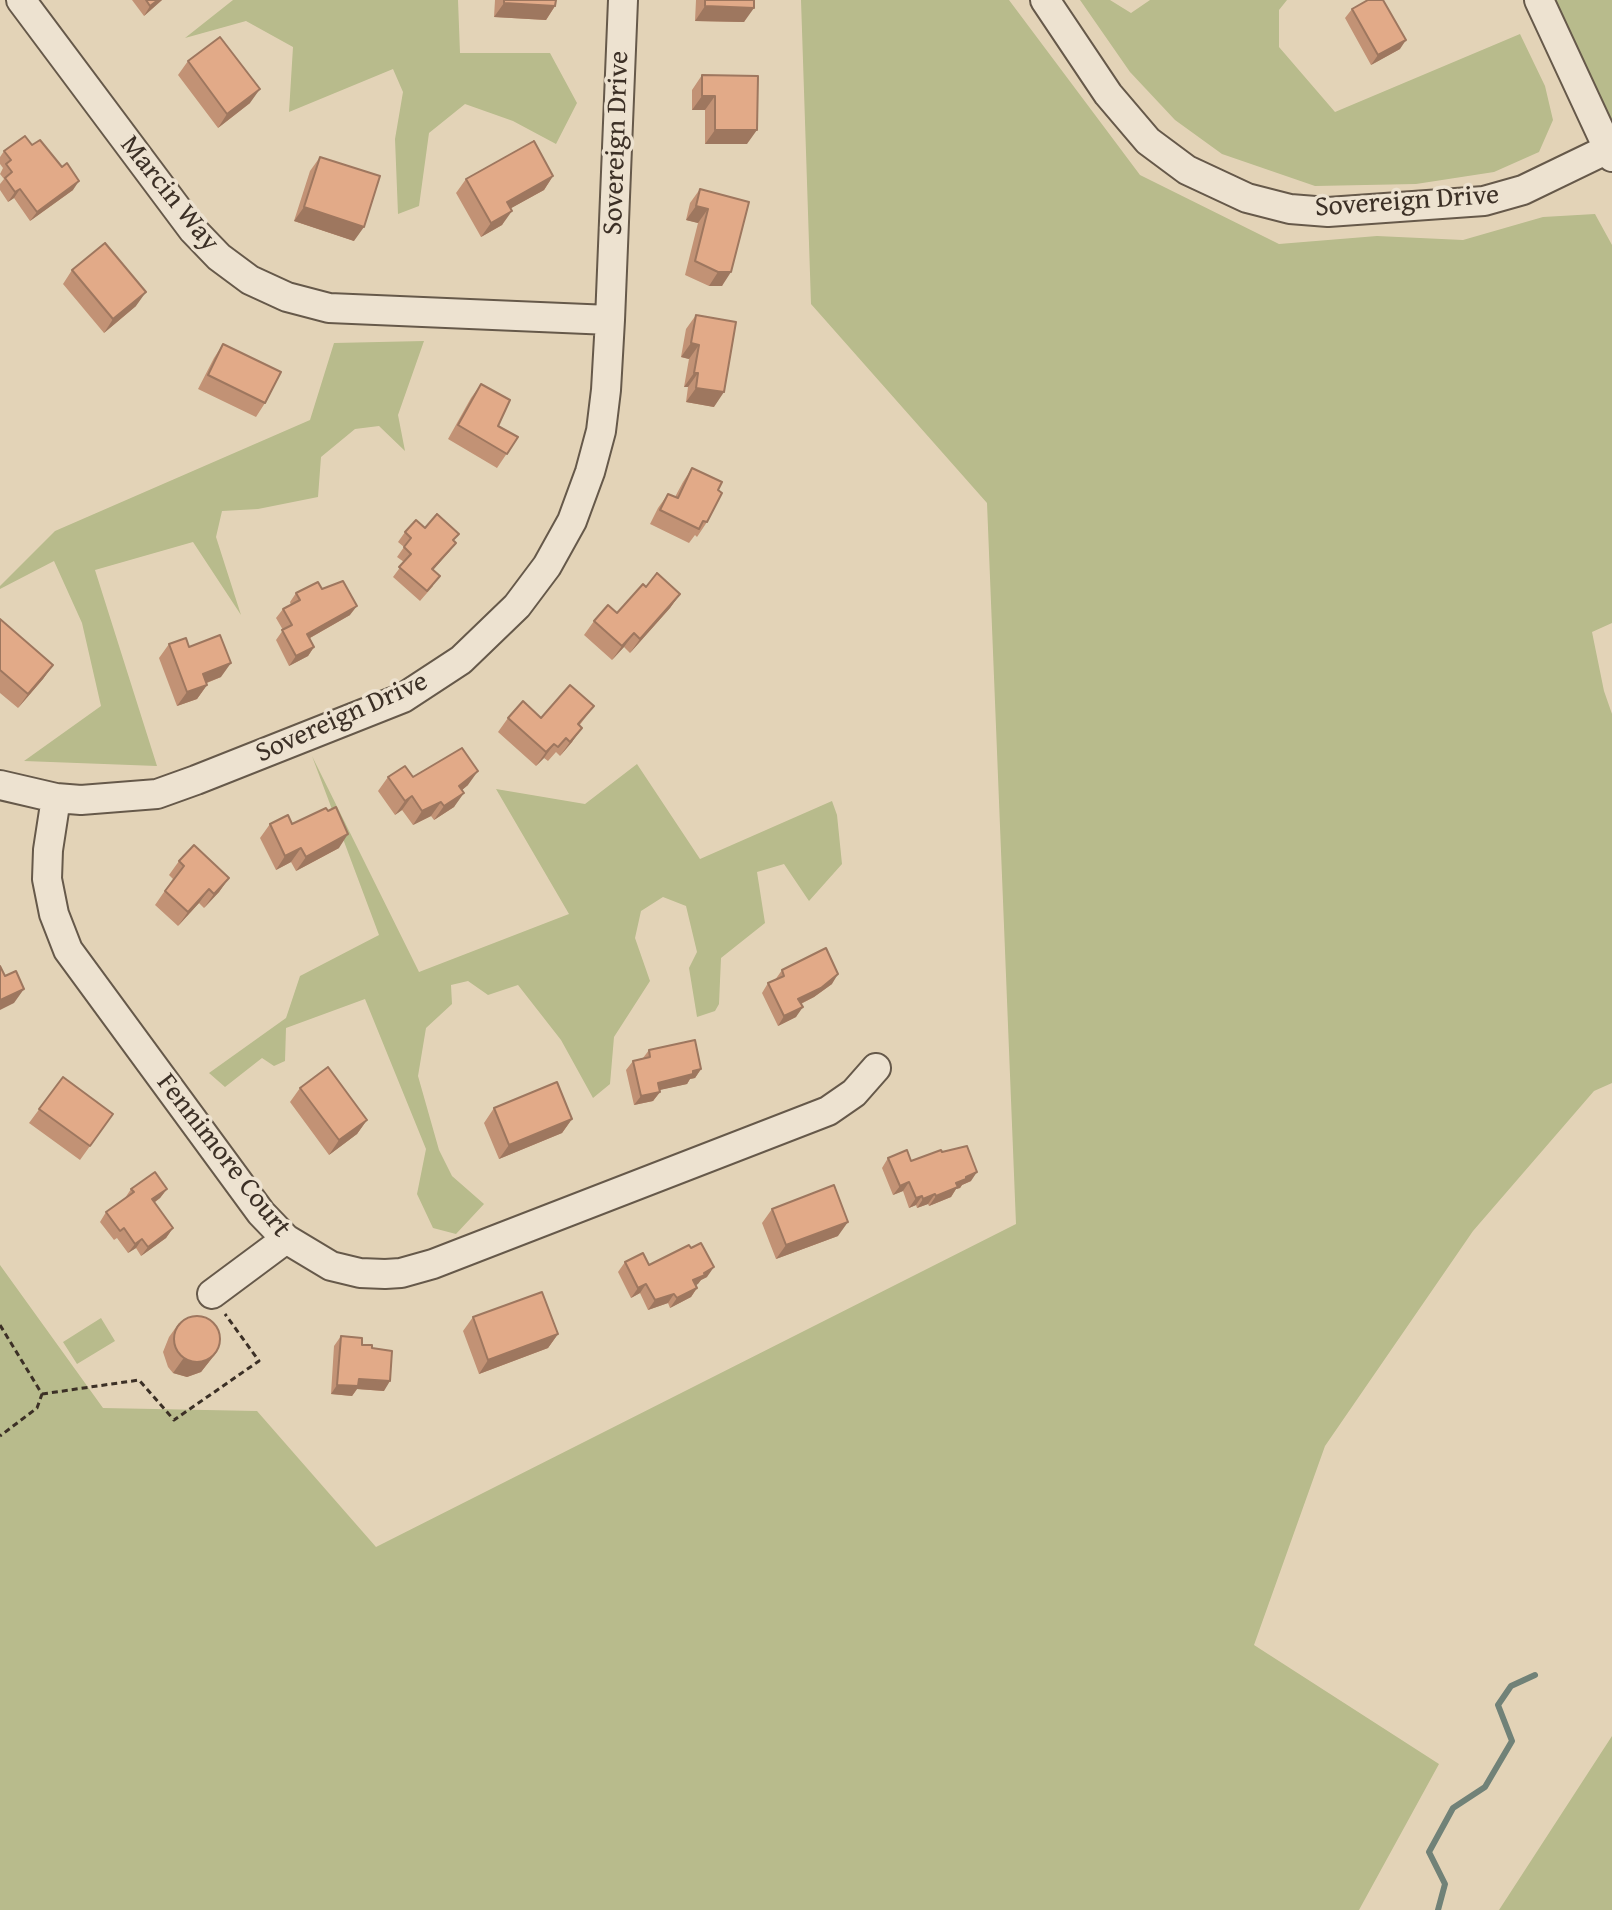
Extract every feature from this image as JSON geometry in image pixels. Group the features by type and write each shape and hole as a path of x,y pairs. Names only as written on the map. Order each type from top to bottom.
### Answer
{"street":[{"name":"Marcin Way","path":"21,0 193,230 219,257 250,280 287,297 329,308 610,320"},
{"name":"Sovereign Drive","path":"0,785 56,798 81,800 157,794 403,698 483,642 517,606 561,543 582,496 601,431 610,320 623,0"},
{"name":"Sovereign Drive","path":"1045,0 1108,94 1148,141 1187,170 1247,198 1290,209 1328,212 1484,201 1523,190 1610,153"},
{"path":"1539,0 1610,153"},
{"name":"Fennimore Court","path":"56,798 47,879 54,914 79,969 261,1213 286,1239 314,1258 350,1271 385,1274 416,1269 828,1111 854,1093 876,1068"},
{"path":"212,1294 286,1239"}],"path":[{"path":"42,1394 139,1380 174,1420 259,1361 212,1294"},
{"path":"0,1325 42,1394"},
{"path":"0,1436 37,1408 42,1394"}],"green space":[{"path":"233,0 458,0 460,53 550,53 577,103 556,144 513,121 465,104 429,133 419,206 398,214 395,139 403,92 393,69 289,112 293,47 246,21 185,38"},
{"path":"801,0 1009,0 1140,175 1279,244 1377,236 1463,240 1543,217 1595,214 1612,245 1612,623 1592,632 1612,714 1612,1083 1594,1091 1473,1231 1325,1446 1254,1645 1439,1764 1359,1910 0,1910 0,1265 103,1408 257,1411 376,1547 1016,1224 987,503 811,304"},
{"path":"1080,0 1110,0 1131,13 1150,0 1287,0 1279,10 1279,47 1335,112 1520,34 1545,86 1553,120 1539,152 1494,172 1416,184 1315,186 1222,154 1175,120 1130,72"},
{"path":"1551,0 1612,0 1612,125"},
{"path":"424,341 398,415 405,451 379,426 355,429 321,457 318,497 258,509 222,511 216,537 241,615 193,542 95,570 157,766 24,761 101,706 82,623 54,561 0,589 0,586 55,531 310,420 334,343"},
{"path":"312,756 419,972 569,914 496,789 585,804 637,764 700,859 832,801 837,815 842,864 809,901 784,864 757,872 765,923 721,958 719,1004 715,1011 697,1017 689,968 697,952 686,906 663,897 641,911 635,938 650,981 614,1037 610,1084 593,1098 561,1040 518,985 488,995 468,981 451,985 452,1004 426,1028 418,1076 439,1150 452,1176 484,1204 456,1234 433,1228 417,1194 426,1149 365,999 286,1028 285,1061 274,1066 262,1058 225,1087 209,1073 286,1018 300,976 379,935"},
{"path":"101,1318 115,1341 77,1364 63,1342"},
{"path":"1612,1736 1612,1910 1499,1910"}],"building":[{"path":"504,0 556,0 555,6 504,3"},
{"path":"705,0 754,0 754,8 705,6"},
{"path":"1368,0 1383,0 1406,40 1378,55 1352,9"},
{"path":"220,37 260,89 227,114 188,61"},
{"path":"702,75 758,76 757,130 715,130 715,96 702,96"},
{"path":"25,136 32,145 40,140 62,167 67,163 79,181 37,212 20,189 15,192 5,178 12,172 6,164 11,160 4,151"},
{"path":"534,141 553,176 507,202 512,211 491,223 466,179"},
{"path":"320,157 380,176 364,227 304,207"},
{"path":"700,189 749,202 731,272 718,272 695,261 708,209 696,206"},
{"path":"105,243 146,292 113,319 72,270"},
{"path":"696,315 736,322 724,392 696,388 698,373 694,373 699,345 691,343"},
{"path":"223,344 281,372 265,403 208,375"},
{"path":"481,384 510,400 498,426 518,437 507,454 458,425"},
{"path":"692,468 722,482 718,490 722,493 707,522 703,521 699,529 660,510 668,494 678,498"},
{"path":"437,514 459,534 453,540 456,543 432,569 440,576 427,591 399,567 411,554 404,547 411,538 405,532 416,520 425,528"},
{"path":"657,573 680,594 640,639 634,633 622,646 594,621 608,605 617,613"},
{"path":"343,581 357,606 307,634 314,647 296,656 282,630 292,625 283,609 300,600 296,593 318,582 322,589"},
{"path":"0,619 53,665 28,694 0,670"},
{"path":"220,635 231,663 203,674 207,685 187,692 169,644 186,638 189,647"},
{"path":"570,685 594,706 578,724 582,728 570,742 566,738 558,747 554,744 546,752 508,718 523,701 541,718"},
{"path":"462,748 478,771 459,786 464,793 444,806 441,802 422,811 412,796 405,801 388,777 405,766 413,777"},
{"path":"336,807 348,834 306,857 301,848 285,856 270,824 288,815 292,824 326,808 328,811"},
{"path":"194,845 229,878 214,894 209,889 188,912 165,891 184,866 179,861"},
{"path":"826,948 838,974 821,988 798,999 803,1007 784,1016 768,983 784,976 782,970"},
{"path":"0,966 5,976 16,971 24,989 0,1000"},
{"path":"695,1040 701,1069 658,1083 660,1092 641,1096 633,1061 650,1057 649,1050"},
{"path":"328,1067 367,1120 339,1140 300,1088"},
{"path":"63,1077 113,1114 90,1146 39,1109"},
{"path":"557,1082 572,1119 509,1145 494,1108"},
{"path":"967,1146 977,1172 956,1183 958,1187 923,1199 922,1196 916,1198 909,1182 900,1186 888,1158 907,1150 911,1161 941,1150"},
{"path":"155,1172 167,1189 152,1199 173,1228 148,1247 142,1239 135,1244 124,1228 120,1231 106,1212"},
{"path":"834,1185 848,1222 786,1245 772,1209"},
{"path":"701,1243 714,1267 693,1280 697,1288 677,1298 674,1294 655,1300 646,1284 638,1288 625,1262 643,1253 649,1265 689,1245 691,1248"},
{"path":"542,1292 558,1334 488,1360 473,1317"},
{"path":"197,1316 213,1323 220,1339 213,1355 197,1362 181,1355 174,1339 181,1323"},
{"path":"341,1336 362,1338 362,1345 392,1351 390,1381 359,1379 358,1386 337,1385"}],"waterway":[{"path":"1438,1910 1445,1884 1429,1852 1453,1808 1485,1787 1512,1741 1498,1705 1511,1686 1535,1675"}]}
